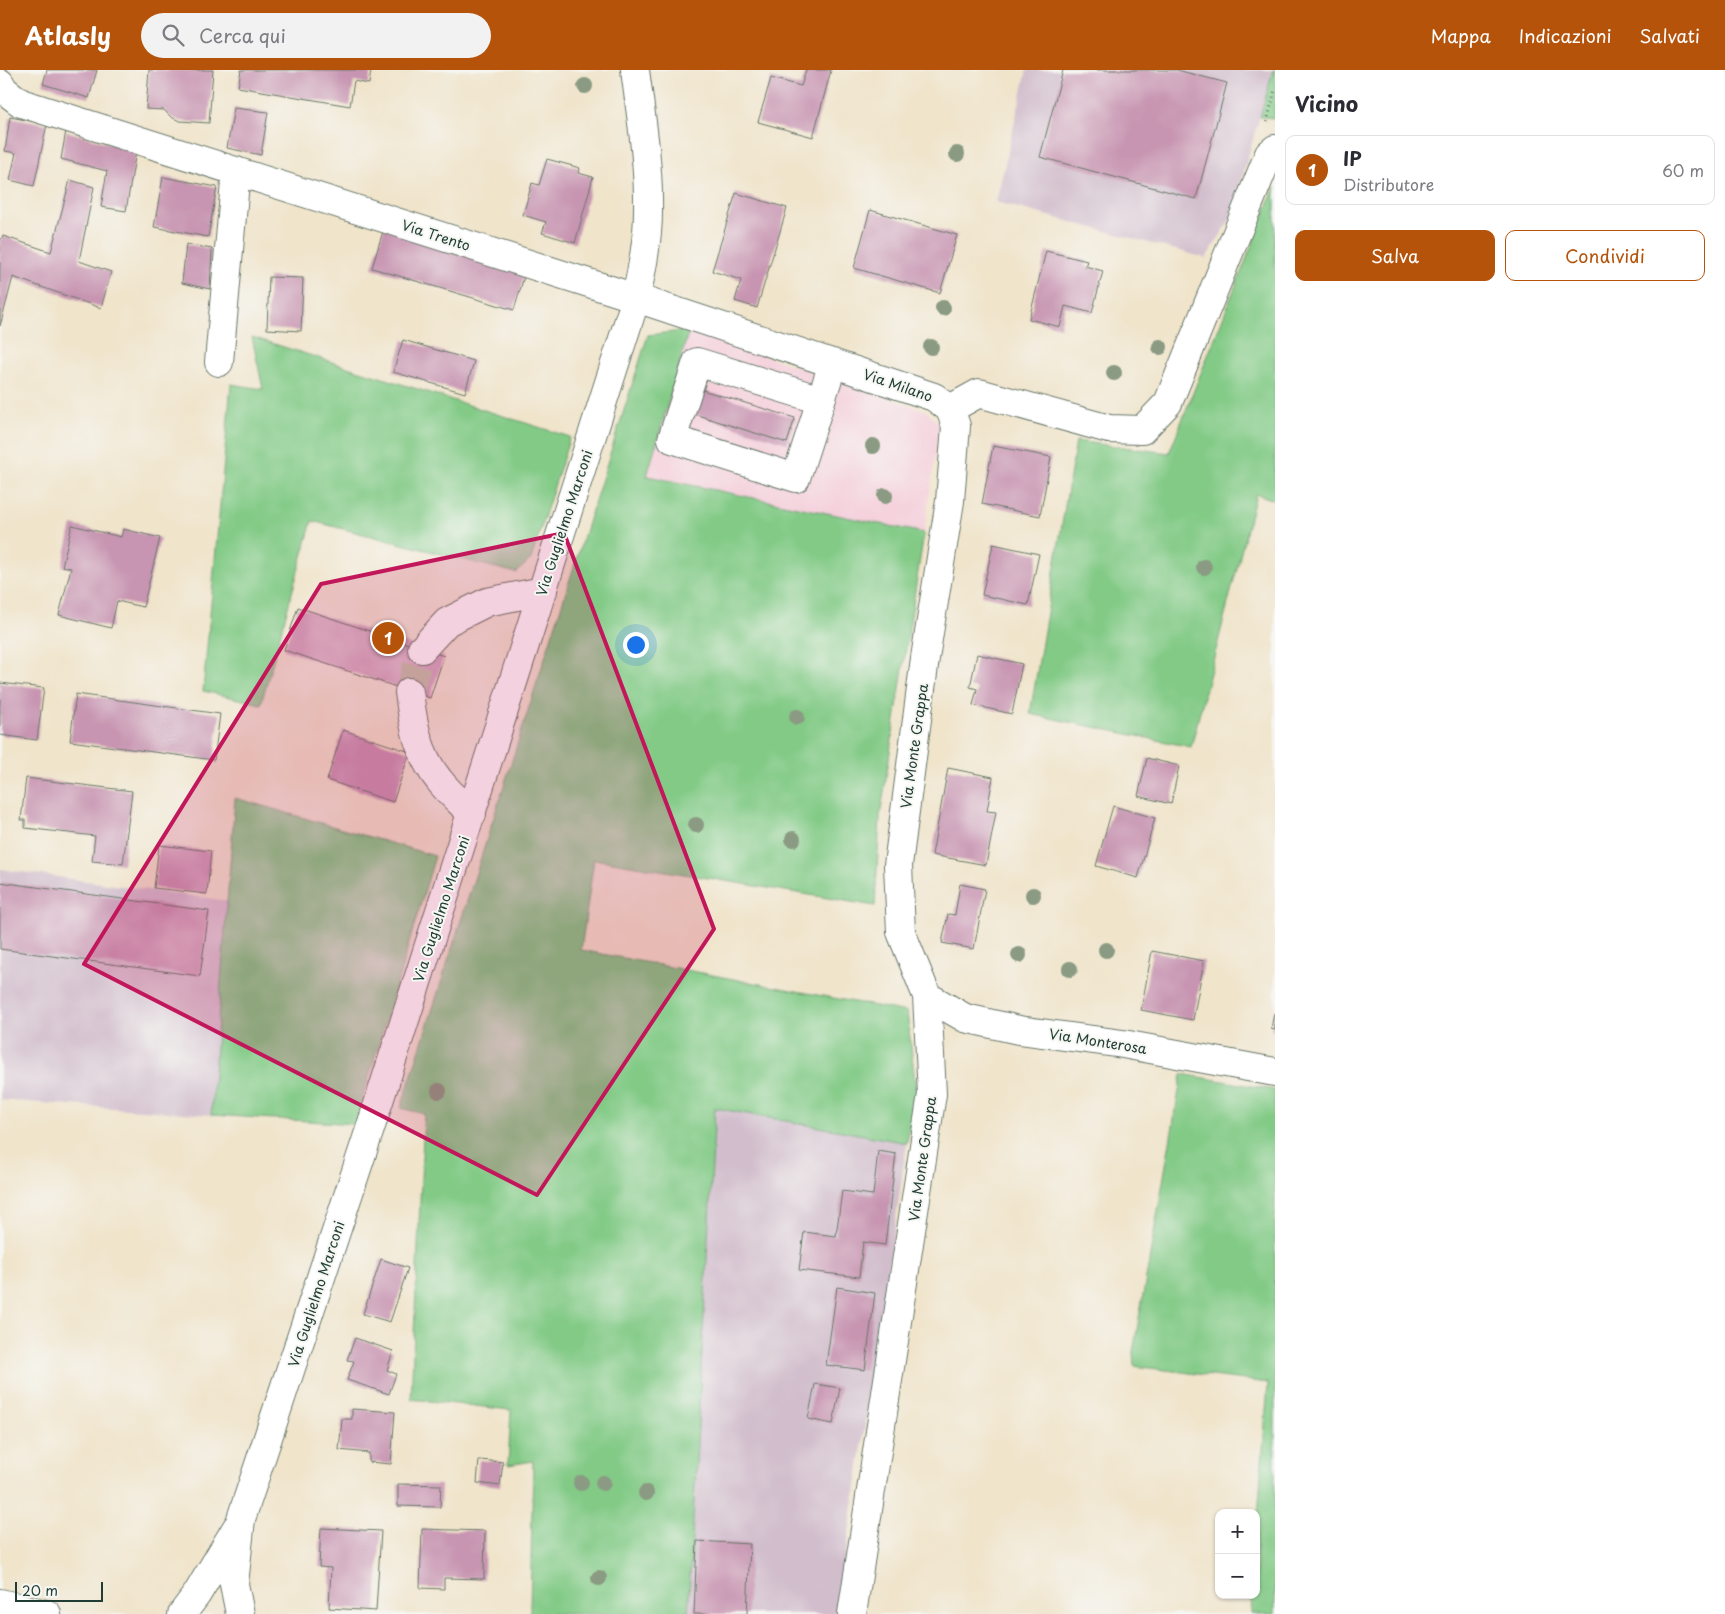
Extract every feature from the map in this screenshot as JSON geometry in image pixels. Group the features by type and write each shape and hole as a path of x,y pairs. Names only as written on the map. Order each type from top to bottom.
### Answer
{"street":[{"path":"635,70 646,160 648,211 644,256 636,298"},
{"name":"Via Trento","path":"0,83 4,90 21,103 636,298"},
{"path":"950,409 978,393 1109,430 1142,430 1168,403 1272,152"},
{"path":"219,362 236,171"},
{"name":"Via Milano","path":"636,298 934,397 950,409"},
{"name":"Via Guglielmo Marconi","path":"240,1614 234,1584 242,1519 472,814 636,298"},
{"path":"821,400 697,362 672,439 796,478 833,363"},
{"name":"Via Monte Grappa","path":"852,1614 932,1094 927,996 901,932 898,865 926,658 950,501 956,426 950,409"},
{"path":"422,649 447,622 487,602 543,591"},
{"path":"409,692 413,724 421,748 438,780 472,814"},
{"name":"Via Monterosa","path":"927,996 965,1018 1019,1030 1123,1044 1275,1072"},
{"name":"Via Guglielmo Marconi","path":"182,1614 197,1594 242,1519"},
{"path":"0,1603 44,1614"}],"highlighted area":[{"path":"564,533 714,929 537,1195 84,964 321,584"}],"shaded area":[{"path":"1027,70 1273,70 1230,220 1206,258 996,202"},
{"path":"689,330 926,411 940,424 924,533 647,476"},
{"path":"0,869 228,901 211,1115 0,1100"},
{"path":"715,1107 907,1143 837,1614 688,1614"}],"green space":[{"path":"1273,70 1275,70 1275,118 1260,117"},
{"path":"1275,187 1275,500 1256,494 1191,747 1030,714 1076,441 1169,453"},
{"path":"689,330 647,476 924,533 880,817 875,906 594,859 581,950 907,1012 916,1090 907,1143 715,1108 688,1614 530,1614 533,1461 508,1465 511,1410 411,1399 424,1114 401,1108 648,335"},
{"path":"252,337 570,437 531,559 516,573 312,521 261,704 203,691 231,384 263,389"},
{"path":"235,798 435,856 355,1124 211,1115"},
{"path":"1182,1074 1275,1090 1275,1614 1251,1614 1252,1599 1260,1599 1260,1509 1258,1509 1268,1383 1134,1366 1133,1352"}],"building":[{"path":"47,70 97,70 89,98 43,84"},
{"path":"149,70 213,70 209,123 180,121 171,117 164,110 146,109"},
{"path":"241,70 371,70 369,84 354,81 350,106 238,87"},
{"path":"806,70 831,70 813,137 758,122 771,78 801,86"},
{"path":"1063,70 1177,70 1227,83 1196,199 1040,157"},
{"path":"234,108 268,112 261,155 227,148"},
{"path":"10,117 47,124 34,186 10,180 16,153 5,151"},
{"path":"66,131 136,151 126,211 101,207 107,171 61,159"},
{"path":"547,159 580,168 578,173 593,177 575,243 542,233 546,222 523,215 532,183 539,185"},
{"path":"163,177 217,187 208,237 154,227"},
{"path":"70,180 94,187 79,261 111,272 101,308 13,277 0,326 0,241 3,236 51,252"},
{"path":"736,193 787,208 757,308 735,301 741,280 712,271"},
{"path":"870,210 957,235 940,293 854,268"},
{"path":"384,228 526,270 514,310 372,268"},
{"path":"186,244 212,249 210,289 182,283"},
{"path":"1046,251 1087,261 1085,266 1103,271 1092,313 1065,306 1060,327 1029,319"},
{"path":"269,277 303,278 301,331 267,329"},
{"path":"403,340 474,361 465,393 393,372"},
{"path":"699,389 795,418 787,443 691,413"},
{"path":"993,446 1051,457 1040,516 982,504"},
{"path":"72,525 121,537 123,529 160,538 143,607 117,601 111,628 59,615 71,568 62,566"},
{"path":"993,544 1039,554 1028,605 982,595"},
{"path":"298,607 444,656 430,698 284,650"},
{"path":"977,654 1022,664 1012,714 973,705 977,689 970,687"},
{"path":"0,683 44,688 37,740 0,735"},
{"path":"76,694 220,714 214,760 70,741"},
{"path":"343,730 410,752 393,802 327,780"},
{"path":"1147,758 1179,766 1171,804 1138,796"},
{"path":"948,768 993,777 987,811 996,812 986,865 932,855"},
{"path":"26,778 132,791 123,864 92,861 95,836 25,828 25,820 21,820"},
{"path":"1113,806 1155,818 1138,878 1096,866"},
{"path":"159,845 211,851 207,894 154,888"},
{"path":"0,882 209,911 200,976 0,949"},
{"path":"960,884 985,889 974,949 942,943 948,914 955,915"},
{"path":"1152,951 1204,961 1193,1020 1141,1010"},
{"path":"1275,1013 1275,1030 1271,1029"},
{"path":"878,1151 896,1154 885,1245 863,1242 859,1277 799,1270 804,1232 836,1236 842,1191 873,1195"},
{"path":"381,1259 408,1268 390,1322 363,1314"},
{"path":"837,1287 875,1293 865,1370 826,1365"},
{"path":"355,1338 393,1351 387,1370 396,1374 389,1394 347,1380 354,1361 347,1360"},
{"path":"815,1384 840,1388 833,1424 808,1419"},
{"path":"352,1409 395,1412 391,1464 369,1462 369,1453 339,1450 342,1419 352,1419"},
{"path":"479,1460 503,1462 500,1486 477,1483"},
{"path":"398,1484 441,1485 440,1507 398,1506"},
{"path":"321,1528 381,1531 376,1611 329,1608 331,1568 319,1567"},
{"path":"422,1529 485,1531 484,1579 444,1578 444,1589 420,1588"},
{"path":"697,1541 750,1544 747,1614 694,1614"}],"tunnel":[{"path":"409,692 422,649"}],"place":[{"name":"IP","path":"388,638"}]}
